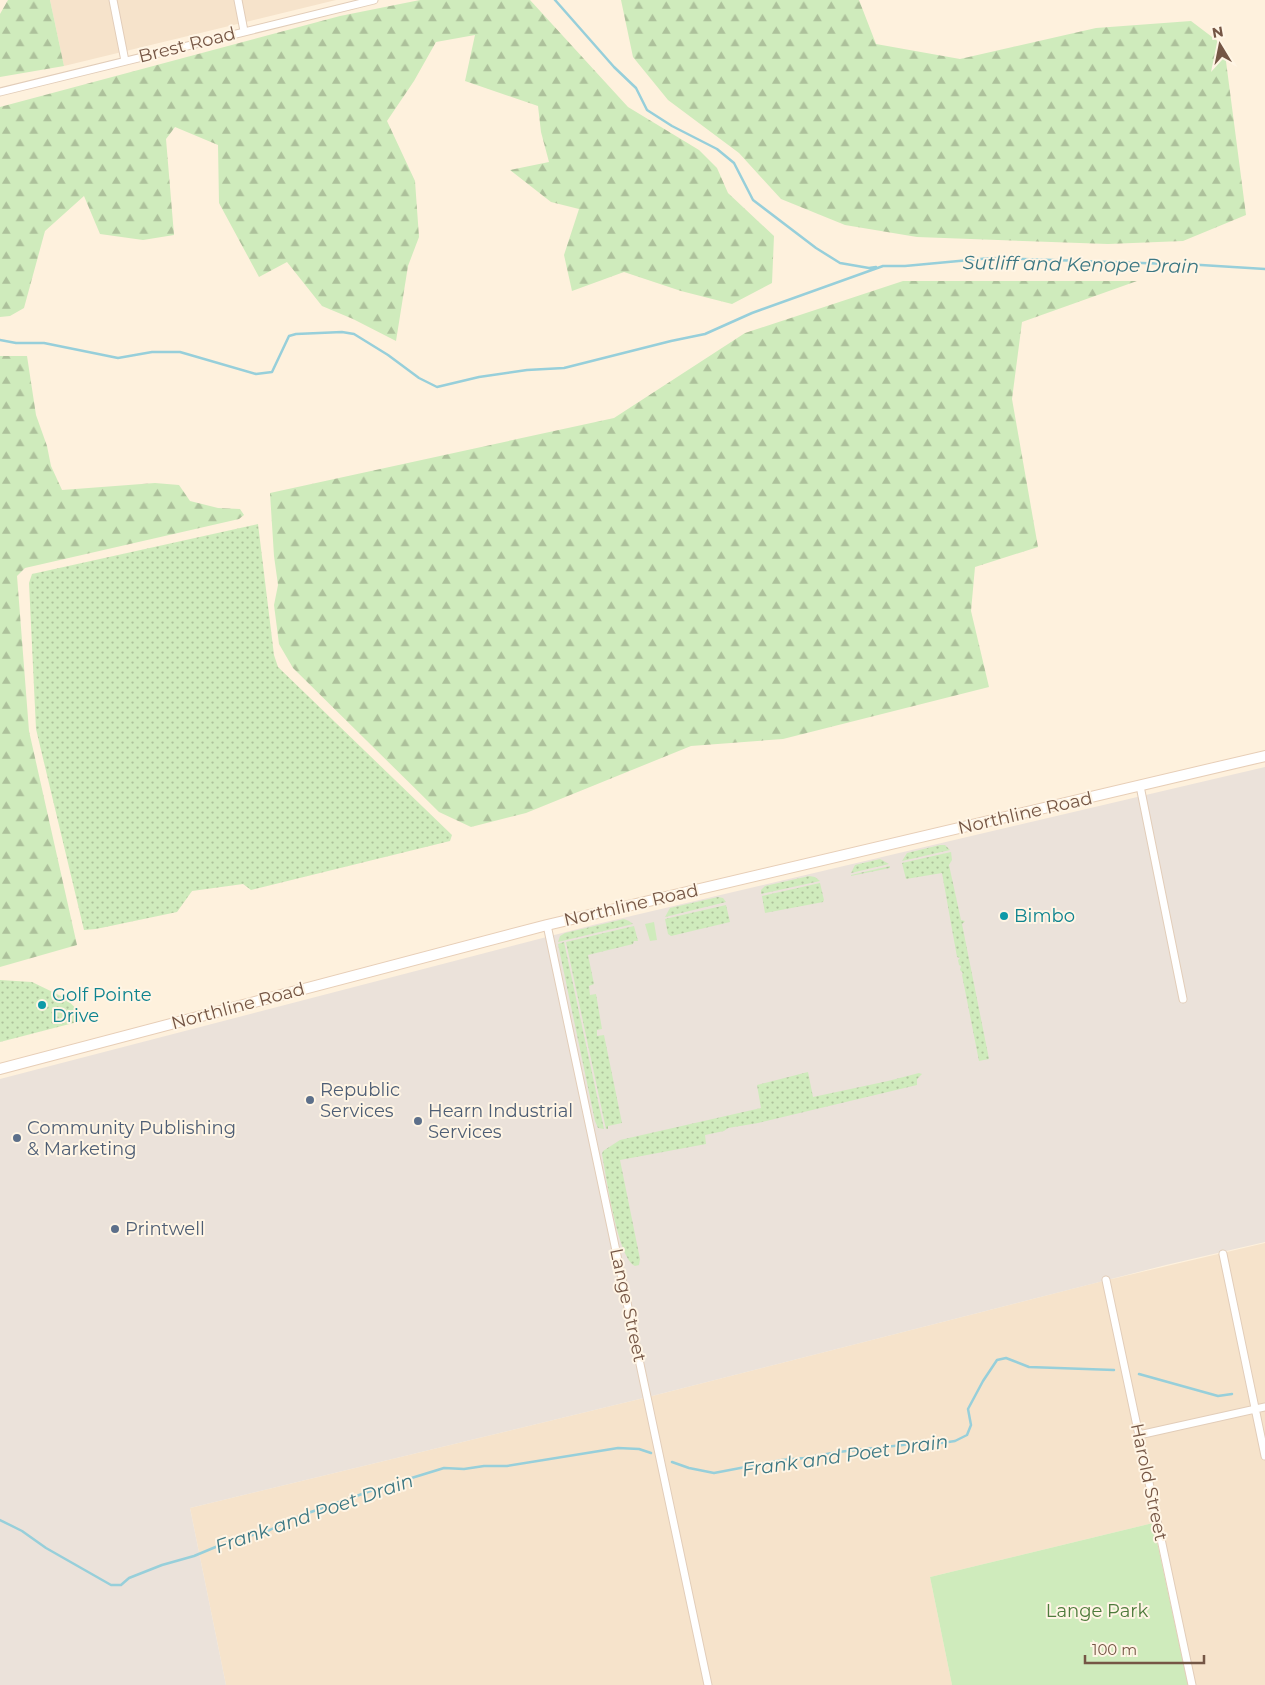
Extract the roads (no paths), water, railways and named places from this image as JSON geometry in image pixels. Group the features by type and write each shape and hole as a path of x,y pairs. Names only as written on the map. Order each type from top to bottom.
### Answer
{"main road":[{"name":"Northline Road","path":"0,1069 547,925 1265,756"}],"street":[{"path":"113,0 125,61"},
{"path":"238,0 244,31"},
{"name":"Brest Road","path":"0,92 374,0"},
{"path":"1140,786 1183,999"},
{"name":"Lange Street","path":"547,925 708,1685"},
{"path":"1223,1254 1265,1456"},
{"name":"Harold Street","path":"1106,1280 1192,1685"},
{"path":"1139,1435 1265,1407"}],"waterway":[{"path":"555,0 614,67 636,88 647,110 672,126 717,149 734,163 753,200 816,248 840,263 869,268 876,267"},
{"name":"Sutliff and Kenope Drain","path":"0,340 16,343 44,343 118,358 152,352 180,352 256,374 272,372 289,336 342,332 354,334 388,355 419,378 437,387 479,377 527,370 564,368 705,334 752,313 883,266 905,266 991,258 1265,269"},
{"name":"Frank and Poet Drain","path":"672,1462 714,1473 838,1452 903,1445 921,1441 942,1443 955,1441 967,1435 971,1425 968,1409 997,1360 1006,1358 1029,1367 1114,1370"},
{"name":"Frank and Poet Drain","path":"1139,1374 1218,1396 1232,1394"},
{"name":"Frank and Poet Drain","path":"0,1520 22,1531 46,1548 111,1585 121,1585 129,1578 162,1565 194,1556 230,1541 268,1531 311,1512 444,1468 464,1469 484,1466 507,1466 618,1448 639,1449 651,1453"}],"place":[{"name":"Bimbo","path":"1004,916"},
{"name":"Golf Pointe Drive","path":"42,1005"},
{"name":"Republic Services","path":"310,1100"},
{"name":"Hearn Industrial Services","path":"418,1121"},
{"name":"Community Publishing & Marketing","path":"17,1138"},
{"name":"Printwell","path":"115,1229"}],"park label":[{"name":"Lange Park","path":"1097,1611"}]}
